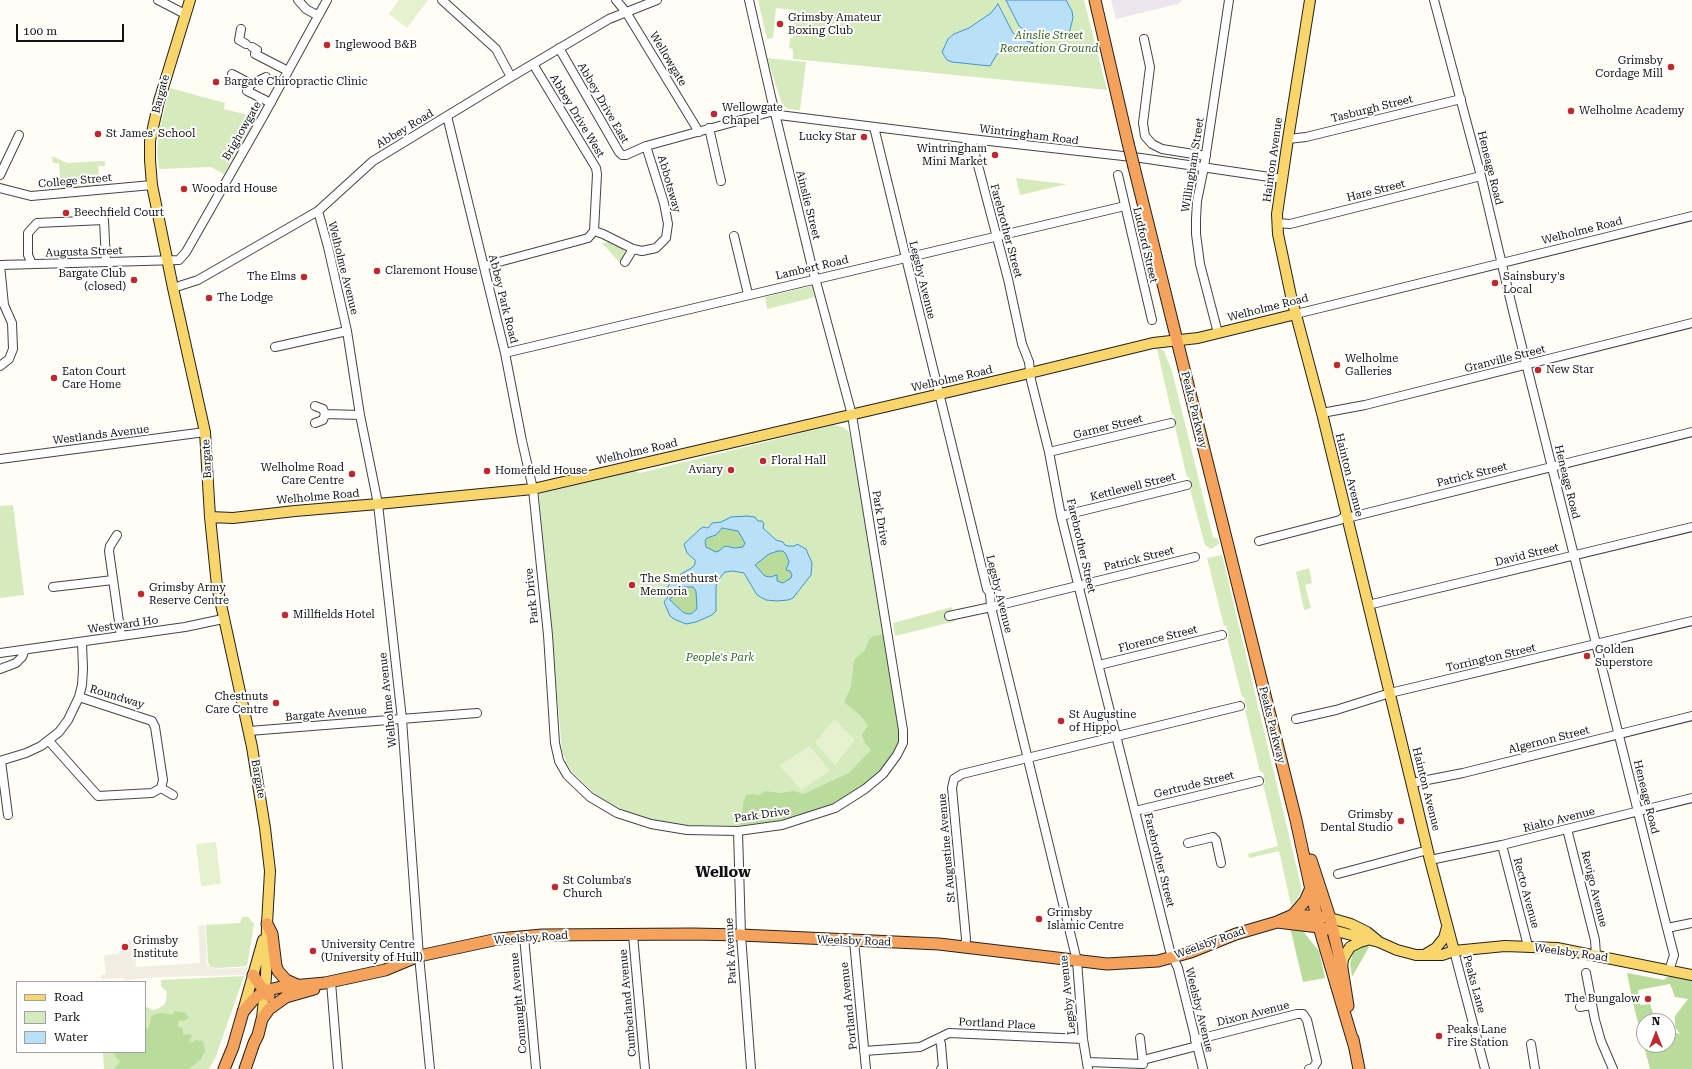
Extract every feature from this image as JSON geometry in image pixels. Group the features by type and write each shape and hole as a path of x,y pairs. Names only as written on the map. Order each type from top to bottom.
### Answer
{"highway":[{"name":"Peaks Parkway","path":"1095,0 1134,168 1296,820 1318,922 1354,1045"},
{"name":"Peaks Parkway","path":"1296,820 1321,888 1330,918 1342,968 1359,1069"},
{"path":"1277,922 1293,915 1305,900 1311,888"},
{"path":"1293,915 1318,922"},
{"name":"Weelsby Road","path":"264,991 328,982 385,970 419,956 498,939 524,936 741,936 966,946 1077,962 1107,964 1138,963 1172,957 1191,952 1257,927 1277,922 1318,922 1330,918"},
{"name":"Weelsby Road","path":"1318,922 1332,930"},
{"path":"267,924 272,934 278,971 286,980 298,986"},
{"path":"253,975 264,991 273,997 286,997"},
{"name":"Weelsby Road","path":"262,1019 269,1009 286,997 314,989 328,982"},
{"path":"243,1012 253,1000 264,991"},
{"name":"Bargate","path":"224,1069 233,1047 243,1012"},
{"name":"Bargate","path":"245,1069 258,1035 262,1019"},
{"path":"233,1047 251,1052"}],"main road":[{"name":"Bargate","path":"190,0 164,80 150,141 152,185 205,432 210,517 217,586 249,731 260,790 270,871 266,977 262,1019"},
{"name":"Hainton Avenue","path":"1310,0 1288,139 1277,224 1278,234 1296,314 1322,413 1429,855 1454,951"},
{"name":"Welholme Road","path":"210,517 233,518 295,510 378,504 533,489 1153,343 1218,332 1296,314"},
{"name":"Weelsby Road","path":"1330,918 1351,924 1367,932 1379,942"},
{"name":"Bargate","path":"243,1012 267,924"},
{"path":"1424,955 1436,948 1444,938 1447,926"},
{"name":"Weelsby Road","path":"1332,930 1379,942 1407,953 1442,955 1454,951 1505,946 1557,948 1692,975"},
{"path":"1342,968 1343,959 1350,947 1367,940"}],"street":[{"path":"158,0 185,14"},
{"path":"298,0 306,9 319,15"},
{"name":"Brighowgate","path":"168,261 179,260 186,252 271,103 327,0"},
{"path":"442,0 496,49 511,77"},
{"name":"Wellowgate","path":"616,0 626,12 699,132"},
{"name":"Abbey Road","path":"173,288 198,280 318,211 373,161 559,48 593,28 626,12 657,0"},
{"name":"Ainslie Street","path":"750,0 774,111 815,279 852,415"},
{"name":"Willingham Street","path":"1218,332 1200,264 1196,234 1197,201 1206,156 1229,0"},
{"name":"Heneage Road","path":"1434,0 1481,176 1674,955 1669,971"},
{"path":"241,30 239,40 257,50 255,54 288,72"},
{"path":"1144,39 1150,67 1142,123 1145,136 1152,144 1162,149 1206,156"},
{"name":"Abbey Drive East","path":"559,48 619,152 626,155 646,146 774,111"},
{"name":"Abbey Drive West","path":"533,64 596,168 594,231"},
{"path":"232,74 251,84"},
{"path":"266,78 251,84 247,92 271,103"},
{"name":"Tasburgh Street","path":"1288,139 1306,137 1461,99"},
{"name":"Wintringham Road","path":"774,111 779,115 1204,167 1283,179"},
{"name":"Abbey Park Road","path":"446,116 505,354 533,489"},
{"name":"Legsby Avenue","path":"874,127 987,589 990,593 991,607 1077,962 1083,1039 1087,1066"},
{"path":"710,128 721,181"},
{"path":"0,175 2,166 18,135"},
{"name":"Farebrother Street","path":"971,139 1020,328 1022,344 1029,362 1030,373 1049,452 1061,516 1172,957"},
{"name":"Abbotsway","path":"594,231 633,249 642,251 656,248 663,242 668,234 668,224 664,203 646,146"},
{"name":"Ludford Street","path":"1118,175 1152,320"},
{"name":"Hare Street","path":"1277,224 1290,224 1481,176"},
{"name":"College Street","path":"0,188 31,196 152,185"},
{"name":"Lambert Road","path":"505,354 748,294 1125,206"},
{"name":"Welholme Avenue","path":"318,211 347,330 360,415 378,504 402,719 419,956 430,1069"},
{"name":"Welholme Road","path":"1296,314 1692,216"},
{"path":"32,264 28,255 28,233 37,224 104,220 106,262"},
{"path":"484,266 588,238 594,231"},
{"path":"734,236 748,294"},
{"path":"625,262 633,249"},
{"name":"Augusta Street","path":"0,265 168,261"},
{"path":"0,265 4,305 12,323 13,349 10,358 0,366"},
{"name":"Granville Street","path":"1322,413 1365,405 1692,323"},
{"name":"Welholme Avenue","path":"275,347 347,330"},
{"path":"315,406 323,409 325,414 323,420 315,423"},
{"path":"325,414 360,415"},
{"name":"Park Drive","path":"533,489 548,635 555,743 559,761 567,775 590,797 617,813 651,824 687,830 738,830 782,824 825,812 845,804 883,774 897,755 903,743 903,730 852,415"},
{"name":"Garner Street","path":"1049,452 1171,423"},
{"name":"Westlands Avenue","path":"0,459 205,432"},
{"name":"Patrick Street","path":"1259,541 1340,520 1346,515 1351,517 1692,432"},
{"name":"Kettlewell Street","path":"1061,516 1187,485"},
{"name":"David Street","path":"1368,605 1692,527"},
{"path":"117,535 110,546 109,551 121,636"},
{"name":"Patrick Street","path":"949,616 991,607 1195,556"},
{"path":"53,587 113,580"},
{"name":"Westward Ho","path":"0,653 185,627 223,618"},
{"name":"Torrington Street","path":"1296,719 1336,710 1390,693 1692,621"},
{"name":"Florence Street","path":"1098,665 1222,635"},
{"path":"8,815 0,761 26,753 49,741 59,732 68,720 79,697 82,685 82,642"},
{"path":"0,669 16,663 22,657 25,650"},
{"name":"Roundway","path":"79,697 152,720 155,727 163,780 162,788"},
{"name":"St Augustine Avenue","path":"966,946 952,788 954,779 962,774 1240,706"},
{"name":"Bargate Avenue","path":"249,731 477,713"},
{"name":"Algernon Street","path":"1412,783 1462,773 1692,716"},
{"path":"49,741 98,796 152,793 162,788 173,795"},
{"name":"Gertrude Street","path":"1135,811 1259,781"},
{"name":"Rialto Avenue","path":"1338,874 1429,855 1502,845 1692,798"},
{"name":"Revigo Avenue","path":"1567,829 1593,932 1596,955"},
{"name":"Park Avenue","path":"738,830 741,936 751,1069"},
{"path":"1188,843 1213,837 1216,840 1221,863"},
{"name":"Recto Avenue","path":"1502,845 1528,946"},
{"path":"1667,928 1692,923"},
{"name":"Cumberland Avenue","path":"634,935 644,1069"},
{"name":"Connaught Avenue","path":"524,936 536,1069"},
{"name":"Portland Avenue","path":"854,941 866,1069"},
{"name":"Peaks Lane","path":"1454,951 1485,1069"},
{"name":"Weelsby Avenue","path":"1172,957 1178,968 1203,1069"},
{"path":"1586,973 1591,1005 1601,1041 1613,1069"},
{"path":"328,982 338,1069"},
{"path":"1580,1007 1591,1005"},
{"name":"Dixon Avenue","path":"1196,1043 1297,1014 1303,1014 1307,1020 1317,1062 1313,1068 1309,1069"},
{"name":"Portland Place","path":"864,1051 920,1047 949,1033 1083,1039"},
{"path":"939,1038 943,1068 941,1069"},
{"path":"1140,1038 1143,1064"},
{"path":"1087,1066 1143,1064 1196,1043"},
{"path":"1531,1044 1535,1069"}],"shaded area":[{"path":"1111,0 1183,0 1178,4 1116,19"},
{"path":"205,925 207,964 218,969 248,967 246,975 158,977 125,980 124,978 101,979 101,975 106,973 105,955 118,954 122,950 125,943 128,943 128,939 134,942 136,967 200,963 198,926"}],"green space":[{"path":"399,0 428,0 407,28 389,14"},
{"name":"Ainslie Street Recreation Ground","path":"758,0 1084,0 1107,90 793,59 793,49 789,48 790,38 793,38 794,10 776,8 773,38 767,39"},
{"path":"767,58 806,62 800,110 788,109 782,104"},
{"path":"170,88 225,103 224,109 259,118 224,174 211,167 159,169 157,153 159,131"},
{"path":"52,156 67,163 105,161 105,166 98,166 100,186 61,189 59,163 53,163"},
{"path":"1016,178 1056,183 1067,184 1020,195"},
{"path":"609,242 621,248 625,252 625,256 620,263 602,243"},
{"path":"812,286 815,297 767,309 765,297"},
{"path":"1159,348 1164,351 1172,371 1213,537 1218,539 1219,544 1211,549 1205,545 1190,489 1192,489 1189,477 1187,477 1175,427 1174,415 1172,415 1157,349"},
{"name":"People's Park","path":"834,425 843,427 849,432 857,467 900,722 844,799 829,806 782,820 739,826 682,825 631,814 599,798 573,773 567,764 562,751 539,494 634,471 640,473"},
{"path":"13,505 24,595 0,598 0,506"},
{"path":"722,528 738,531 745,543 743,548 729,546 716,552 706,547 705,541 707,538 716,535"},
{"path":"783,551 786,554 789,562 786,567 792,575 791,578 783,583 777,581 774,575 770,577 765,576 755,565 769,554"},
{"path":"1222,555 1301,886 1301,892 1296,901 1291,905 1279,851 1249,858 1248,854 1278,846 1263,784 1265,784 1263,772 1260,772 1245,710 1247,710 1244,697 1242,697 1227,638 1229,637 1226,626 1224,626 1207,558"},
{"path":"1309,568 1312,583 1305,585 1311,608 1304,610 1296,572"},
{"path":"681,587 693,587 696,591 697,609 691,614 684,613 669,600"},
{"path":"952,607 956,621 895,636 893,623"},
{"path":"886,634 900,722 900,739 895,752 882,770 864,786 844,799 829,806 782,820 741,825 743,804 746,795 754,794 758,796 765,791 780,793 794,791 804,794 849,773 871,750 865,743 862,735 868,725 860,715 844,702 851,687 854,660 865,650 869,640 873,636"},
{"path":"835,719 855,740 835,765 815,742"},
{"path":"810,746 830,771 801,790 779,765"},
{"path":"216,842 221,884 201,886 196,844"},
{"path":"242,917 248,917 254,924 247,966 211,967 208,963 206,925 240,923"},
{"path":"1290,927 1302,930 1319,951 1325,978 1303,982"},
{"path":"1366,945 1369,947 1352,977 1350,963 1354,951"},
{"path":"1627,973 1664,980 1667,977 1673,977 1692,981 1692,1069 1650,1069 1646,1053 1676,1053 1676,1033 1680,1034 1676,1028 1676,1015 1688,999 1675,997 1670,984 1638,990 1640,1005 1650,1004 1653,1013 1636,1013 1636,1015"},
{"path":"244,976 216,1056 209,1069 104,1069 103,1053 146,1053 146,1006 153,1010 164,1005 167,992 161,986 161,980"},
{"path":"175,1011 185,1013 189,1018 183,1021 179,1020 178,1026 183,1029 183,1035 191,1034 192,1037 189,1040 192,1043 195,1040 203,1041 205,1051 201,1059 189,1069 116,1069 115,1067 118,1065 120,1060 116,1058 114,1053 146,1053 146,1029 149,1027 151,1017 155,1014 162,1013 172,1015"}],"water":[{"path":"1006,0 1066,0 1072,11 1073,18 1068,37 1038,37 1030,35 1019,26"},
{"path":"998,4 1013,33 1021,39 1033,43 1025,48 997,54 990,66 952,62 947,60 942,52 948,39 954,34 969,28 991,13"},
{"path":"731,517 755,517 758,521 762,521 764,524 763,528 776,540 783,542 788,546 795,546 797,544 806,549 812,563 811,575 793,598 777,601 766,600 757,595 744,573 733,571 725,572 717,581 716,611 712,615 696,622 686,624 674,619 670,616 664,602 668,597 668,586 676,577 693,567 695,564 695,560 687,553 684,544 703,527 708,528 712,523 721,522","holes":["722,528 738,531 745,543 743,547 735,548 725,546 716,552 706,547 705,541 707,538 716,535","778,551 783,551 786,554 789,562 786,570 790,571 792,575 791,578 783,583 777,581 777,575 770,577 765,576 755,565 769,554","681,587 693,587 696,591 697,609 691,614 684,613 670,600 670,598 679,594"]}],"place":[{"name":"Grimsby Amateur Boxing Club","path":"780,24"},
{"name":"Inglewood B&B","path":"327,45"},
{"name":"Grimsby Cordage Mill","path":"1671,67"},
{"name":"Bargate Chiropractic Clinic","path":"216,82"},
{"name":"Welholme Academy","path":"1571,111"},
{"name":"Wellowgate Chapel","path":"714,114"},
{"name":"St James' School","path":"98,134"},
{"name":"Lucky Star","path":"864,137"},
{"name":"Wintringham Mini Market","path":"995,155"},
{"name":"Woodard House","path":"184,189"},
{"name":"Beechfield Court","path":"66,213"},
{"name":"Claremont House","path":"377,271"},
{"name":"The Elms","path":"304,277"},
{"name":"Bargate Club (closed)","path":"134,280"},
{"name":"Sainsbury's Local","path":"1495,283"},
{"name":"The Lodge","path":"209,298"},
{"name":"Welholme Galleries","path":"1337,365"},
{"name":"New Star","path":"1538,370"},
{"name":"Eaton Court Care Home","path":"54,378"},
{"name":"Floral Hall","path":"763,461"},
{"name":"Aviary","path":"731,470"},
{"name":"Homefield House","path":"487,471"},
{"name":"Welholme Road Care Centre","path":"352,474"},
{"name":"The Smethurst Memoria","path":"632,585"},
{"name":"Grimsby Army Reserve Centre","path":"141,594"},
{"name":"Millfields Hotel","path":"285,615"},
{"name":"Golden Superstore","path":"1587,656"},
{"name":"Chestnuts Care Centre","path":"276,703"},
{"name":"St Augustine of Hippo","path":"1061,721"},
{"name":"Grimsby Dental Studio","path":"1401,821"},
{"name":"St Columba's Church","path":"555,887"},
{"name":"Grimsby Islamic Centre","path":"1039,919"},
{"name":"Grimsby Institute","path":"125,947"},
{"name":"University Centre (University of Hull)","path":"313,951"},
{"name":"The Bungalow","path":"1648,999"},
{"name":"Peaks Lane Fire Station","path":"1439,1036"}],"district":[{"name":"Wellow","path":"723,873"}]}
